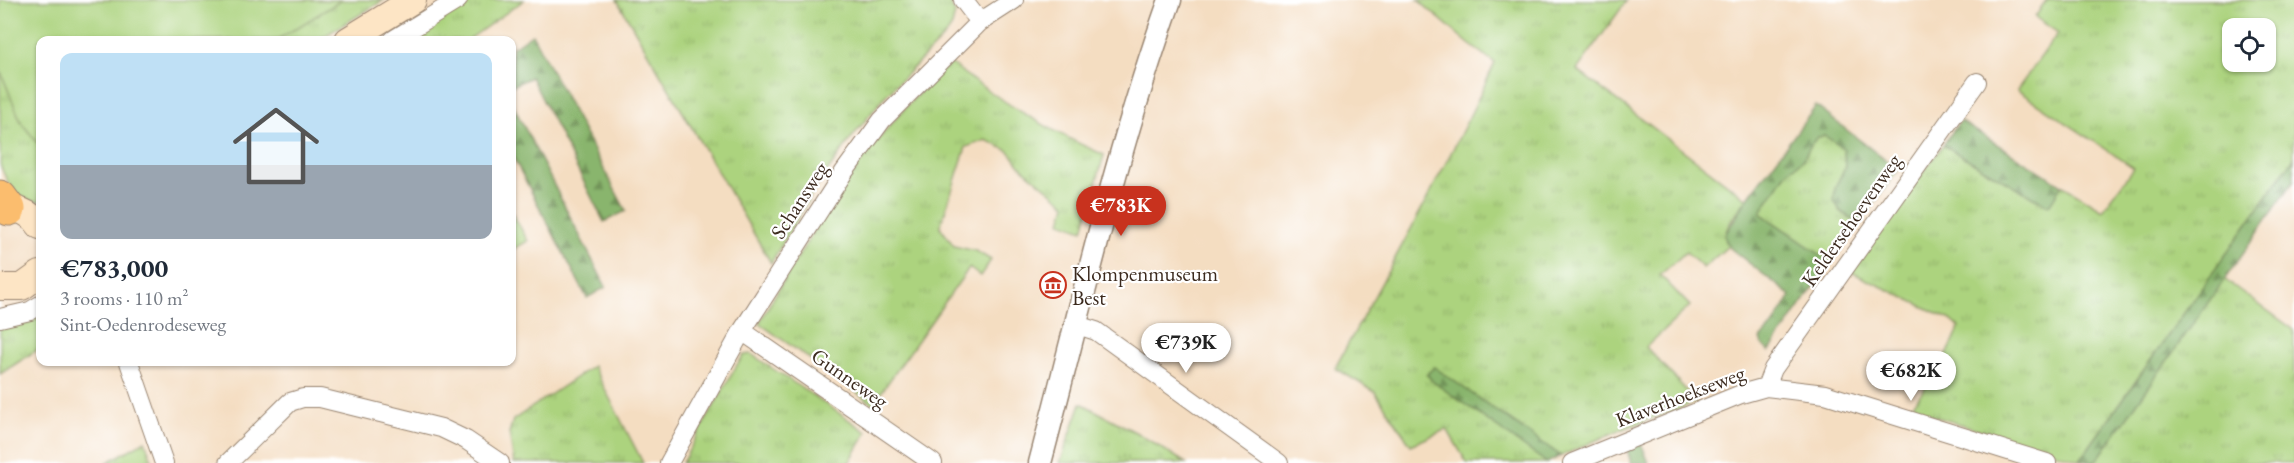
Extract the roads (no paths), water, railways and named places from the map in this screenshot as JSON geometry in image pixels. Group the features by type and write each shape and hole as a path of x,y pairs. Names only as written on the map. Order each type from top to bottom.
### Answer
{"main road":[{"path":"354,36 413,0"},
{"path":"0,287 22,287 36,277"}],"street":[{"path":"400,36 458,0"},
{"path":"963,0 980,22"},
{"name":"Schansweg","path":"669,463 742,331 844,172 882,120 980,22 1014,0"},
{"path":"1040,463 1126,138 1153,47 1170,0"},
{"name":"Keldersehoevenweg","path":"1766,387 1773,369 1977,82"},
{"path":"0,318 30,311 36,307"},
{"path":"1077,325 1096,331 1279,463"},
{"name":"Gunneweg","path":"742,331 933,463"},
{"path":"130,366 164,463"},
{"name":"Klaverhoekseweg","path":"1572,463 1741,394 1766,387 1825,394 2047,463"},
{"path":"228,463 290,402 303,398 320,398 441,428 466,440 500,463"}],"place":[{"name":"Klompenmuseum Best","path":"1053,285"}]}
